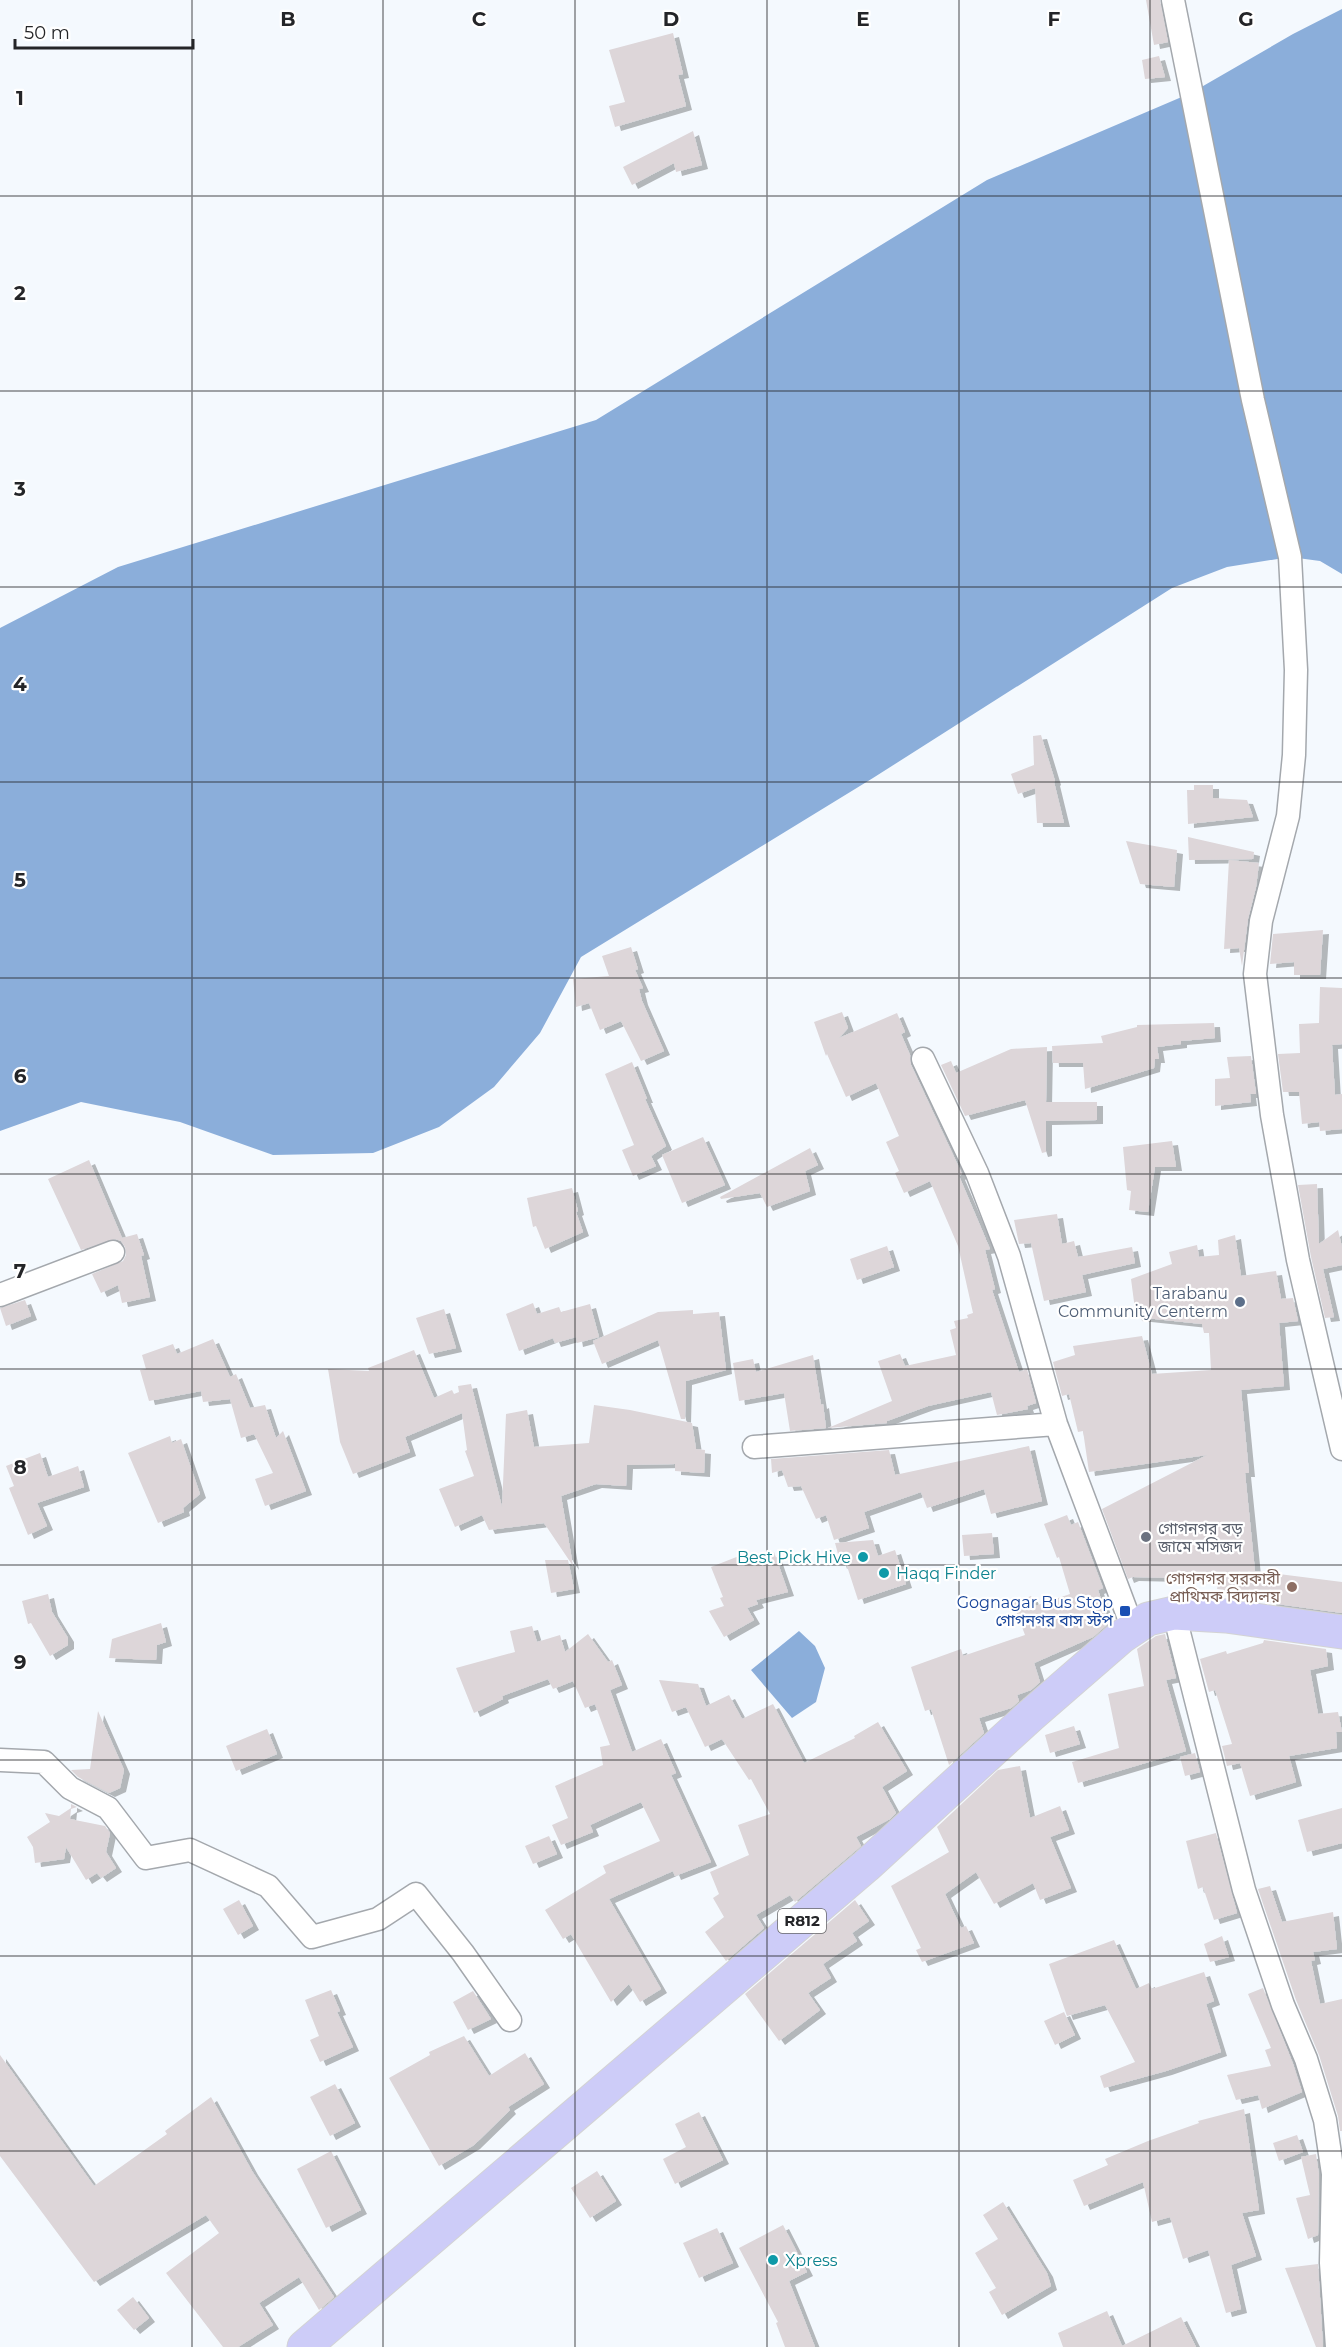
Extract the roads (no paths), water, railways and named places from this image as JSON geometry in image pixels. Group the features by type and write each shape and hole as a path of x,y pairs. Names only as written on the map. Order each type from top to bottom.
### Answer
{"main road":[{"name":"R812","path":"304,2347 866,1866 1030,1716 1133,1629 1148,1619 1174,1613 1226,1616 1342,1632"}],"street":[{"path":"1173,0 1253,399 1290,557 1296,669 1294,755 1288,816 1261,921 1256,974 1272,1115 1298,1260 1342,1449"},
{"path":"923,1059 977,1173 1008,1256 1056,1424 1133,1629"},
{"path":"0,1295 112,1252"},
{"path":"754,1447 1056,1424"},
{"path":"1174,1613 1244,1890 1283,2005 1306,2059 1325,2120 1333,2174 1331,2263 1337,2347"},
{"path":"0,1760 44,1762 70,1788 108,1808 146,1858 190,1850 268,1886 312,1937 378,1919 416,1894 463,1953 510,2020"}],"water":[{"path":"1342,9 1342,574 1320,561 1290,557 1227,567 1172,588 873,778 581,957 540,1033 494,1087 439,1127 373,1153 273,1155 180,1122 81,1102 0,1131 0,628 118,567 596,420 987,180 1191,93 1293,34"},
{"path":"799,1631 815,1646 825,1668 816,1702 792,1718 751,1670"}],"place":[{"name":"Tarabanu Community Centerm","path":"1240,1302"},
{"name":"গোগনগর বড় জামে মসিজদ","path":"1146,1537"},
{"name":"Best Pick Hive","path":"863,1557"},
{"name":"Haqq Finder","path":"884,1573"},
{"name":"গোগনগর সরকারী প্রাথিমক বিদ্যালয়","path":"1292,1587"},
{"name":"Gognagar Bus Stop গোগনগর বাস স্টপ","path":"1125,1611"},
{"name":"Xpress","path":"773,2260"}]}
